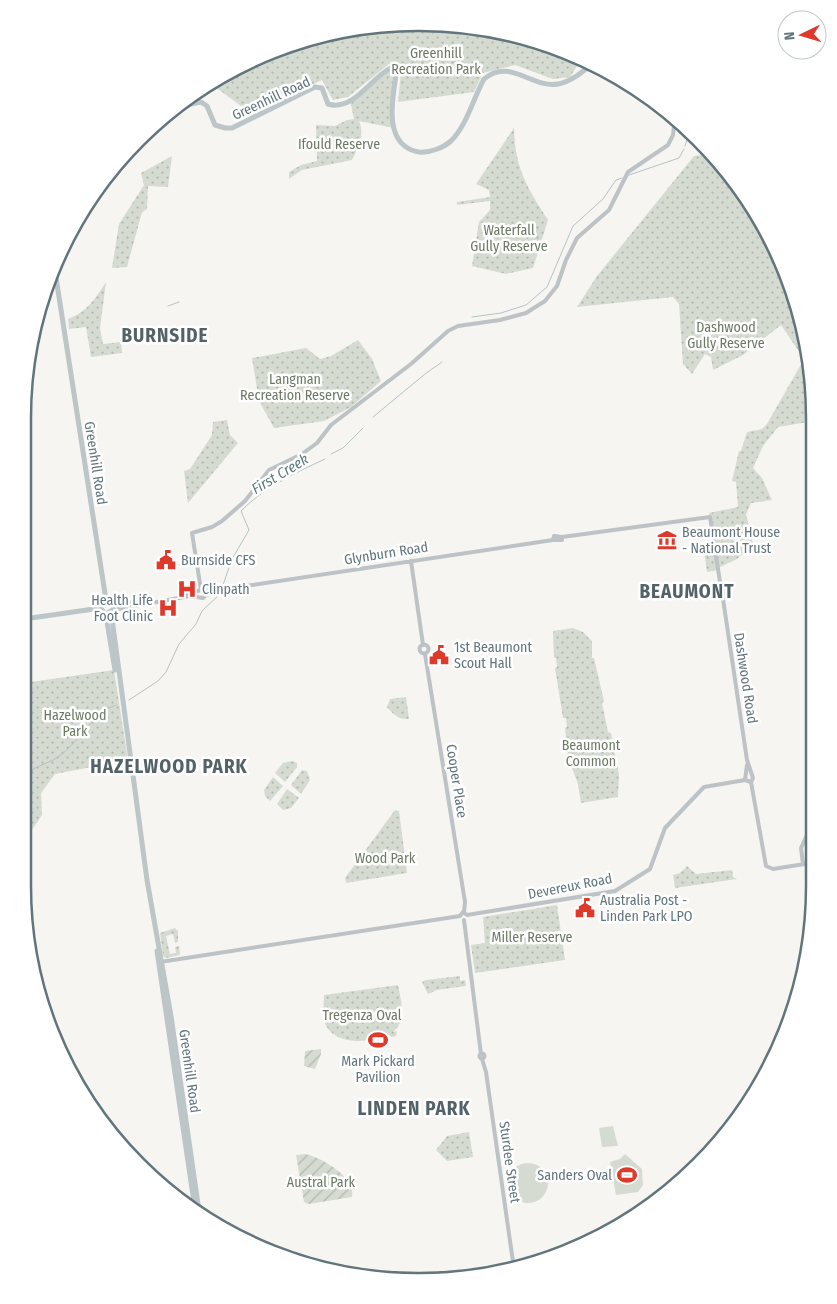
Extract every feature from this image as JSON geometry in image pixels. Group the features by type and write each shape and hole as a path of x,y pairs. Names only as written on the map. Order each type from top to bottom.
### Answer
{"main road":[{"name":"Greenhill Road","path":"193,104 201,102 207,106 215,124 225,128 232,128 315,87 322,88 328,104 346,103 391,68 395,71 396,76 392,107 396,134 410,149 425,152 445,145 454,138 484,79 489,75 511,71 547,84 558,84 585,69"},
{"name":"Greenhill Road","path":"57,281 109,600 107,610 194,1201"},
{"path":"107,610 101,604 109,600"},
{"name":"Glynburn Road","path":"31,619 107,610"},
{"name":"Greenhill Road","path":"160,962 198,1203"}],"street":[{"path":"202,593 192,533 222,522 245,501 269,470 302,454 317,443 331,425 411,364 448,331 458,326 475,322 526,313 550,296 558,286 566,260 578,238 609,210 628,172 668,145 673,135 674,127"},
{"name":"Dashwood Road","path":"701,518 710,516 720,582 723,590 748,777 753,780 751,782"},
{"path":"701,518 708,522 712,530"},
{"name":"Glynburn Road","path":"107,610 232,588 553,538 701,518"},
{"name":"Cooper Place","path":"411,561 423,644 429,648 425,654 466,913"},
{"name":"Glynburn Road","path":"109,600 127,603 202,593"},
{"path":"748,777 751,782 763,861 767,868 773,869 806,864"},
{"name":"Devereux Road","path":"466,913 615,891 650,869 665,828 704,787 748,777"},
{"path":"803,864 800,848 806,836"},
{"path":"460,916 464,920 466,913"},
{"path":"160,962 460,916 466,913"},
{"name":"Sturdee Street","path":"464,920 481,1054 485,1057 482,1059 486,1075 513,1261"}],"green space":[{"name":"Greenhill Recreation Park","path":"418,31 469,35 519,44 577,66 570,77 553,79 515,65 483,73 474,92 398,102 401,72 389,64 348,97 333,100 322,80 252,114 217,88 247,71 294,52 318,44 368,35"},
{"name":"Ifould Reserve","path":"389,68 395,71 392,99 394,128 359,121 361,136 352,160 302,170 289,179 289,172 301,165 317,161 316,125 335,126 354,119 350,100"},
{"name":"Waterfall Gully Reserve","path":"514,128 517,155 524,177 548,220 533,268 506,274 472,266 479,222 490,210 490,201 457,205 457,202 490,197 489,190 476,184"},
{"name":"Dashwood Gully Reserve","path":"702,155 726,183 766,247 793,318 799,352 781,325 743,355 713,370 711,357 705,354 692,374 683,364 679,304 673,297 577,307 597,276 694,156"},
{"path":"172,156 168,187 148,186 147,209 142,212 127,267 112,268 119,224 144,185 141,173"},
{"path":"106,282 100,328 103,344 121,342 122,353 91,357 86,327 69,329 68,319 85,309"},
{"name":"Langman Recreation Reserve","path":"358,340 372,359 381,381 351,407 324,421 274,428 259,401 252,358 306,348 320,359 331,356"},
{"path":"801,364 806,422 778,427 763,446 753,468 762,478 772,500 751,503 746,514 753,544 737,559 718,568 718,570 707,572 704,551 715,549 709,513 738,507 736,482 732,481 739,451 741,451 747,432 762,429 767,424"},
{"path":"227,420 230,435 238,443 188,503 184,471 190,469 212,435 213,422"},
{"name":"Beaumont Common","path":"573,628 583,632 592,641 592,658 594,658 604,701 602,703 608,732 611,733 619,774 618,797 581,803 578,784 568,757 565,728 567,727 566,718 563,718 555,668 557,667 556,658 554,658 553,631"},
{"name":"Hazelwood Park","path":"114,670 128,760 55,774 41,793 42,815 31,832 31,682"},
{"path":"406,697 409,719 399,717 387,707 390,699"},
{"path":"292,761 297,763 297,767 285,782 275,773 283,763"},
{"path":"302,770 307,771 310,780 301,794 291,785"},
{"path":"273,777 283,786 270,801 265,796 264,790"},
{"path":"287,789 299,798 291,808 283,810 277,804"},
{"name":"Wood Park","path":"395,810 399,811 407,873 346,883 345,878"},
{"path":"687,866 696,874 732,870 733,877 737,879 675,888 673,875 680,873"},
{"name":"Miller Reserve","path":"557,905 565,960 475,973 471,945 485,943 483,917"},
{"path":"175,928 178,931 178,942 175,943 173,934 166,936 170,954 176,953 175,947 179,946 180,955 166,958 163,956 160,933"},
{"path":"460,976 460,981 465,980 466,986 437,990 428,994 422,982 426,980"},
{"name":"Tregenza Oval","path":"398,985 402,1016 393,1032 397,1031 396,1036 391,1037 390,1035 372,1040 352,1041 334,1035 328,1029 323,1017 324,995"},
{"path":"321,1049 315,1069 304,1066 305,1051"},
{"path":"613,1126 618,1146 602,1147 599,1128"},
{"path":"469,1132 473,1157 447,1161 436,1150 447,1136"},
{"name":"Austral Park","path":"305,1154 320,1159 344,1176 352,1190 352,1197 309,1204 304,1202 296,1155"},
{"name":"Sanders Oval","path":"625,1154 642,1169 643,1185 638,1192 616,1195 610,1162 620,1159"},
{"path":"528,1163 542,1169 548,1183 542,1197 528,1203 514,1197 508,1183 514,1169"}],"waterway":[{"name":"First Creek","path":"685,146 687,140"},
{"name":"First Creek","path":"629,175 679,158 684,149"},
{"name":"First Creek","path":"472,317 501,313 526,305 547,287 573,226 603,199 616,180 622,178"},
{"path":"168,306 179,302"},
{"name":"First Creek","path":"373,417 442,362"},
{"name":"First Creek","path":"331,454 343,448 363,428"},
{"name":"First Creek","path":"223,585 232,559 249,530 241,511 269,488 325,459"},
{"name":"First Creek","path":"129,700 158,681 166,672 179,644 196,624 202,611 219,595"},
{"name":"First Creek","path":"31,776 33,769 49,762 66,751 92,721 107,709 116,705"}],"place":[{"name":"Beaumont House - National Trust","path":"667,540"},
{"name":"Burnside CFS","path":"166,560"},
{"name":"Clinpath","path":"187,589"},
{"name":"Health Life Foot Clinic","path":"168,608"},
{"name":"1st Beaumont Scout Hall","path":"439,655"},
{"name":"Australia Post - Linden Park LPO","path":"585,908"},
{"name":"Mark Pickard Pavilion","path":"378,1040"},
{"name":"Sanders Oval","path":"627,1175"}],"district":[{"name":"BURNSIDE","path":"165,335"},
{"name":"BEAUMONT","path":"687,591"},
{"name":"HAZELWOOD PARK","path":"169,766"},
{"name":"LINDEN PARK","path":"414,1108"}]}
